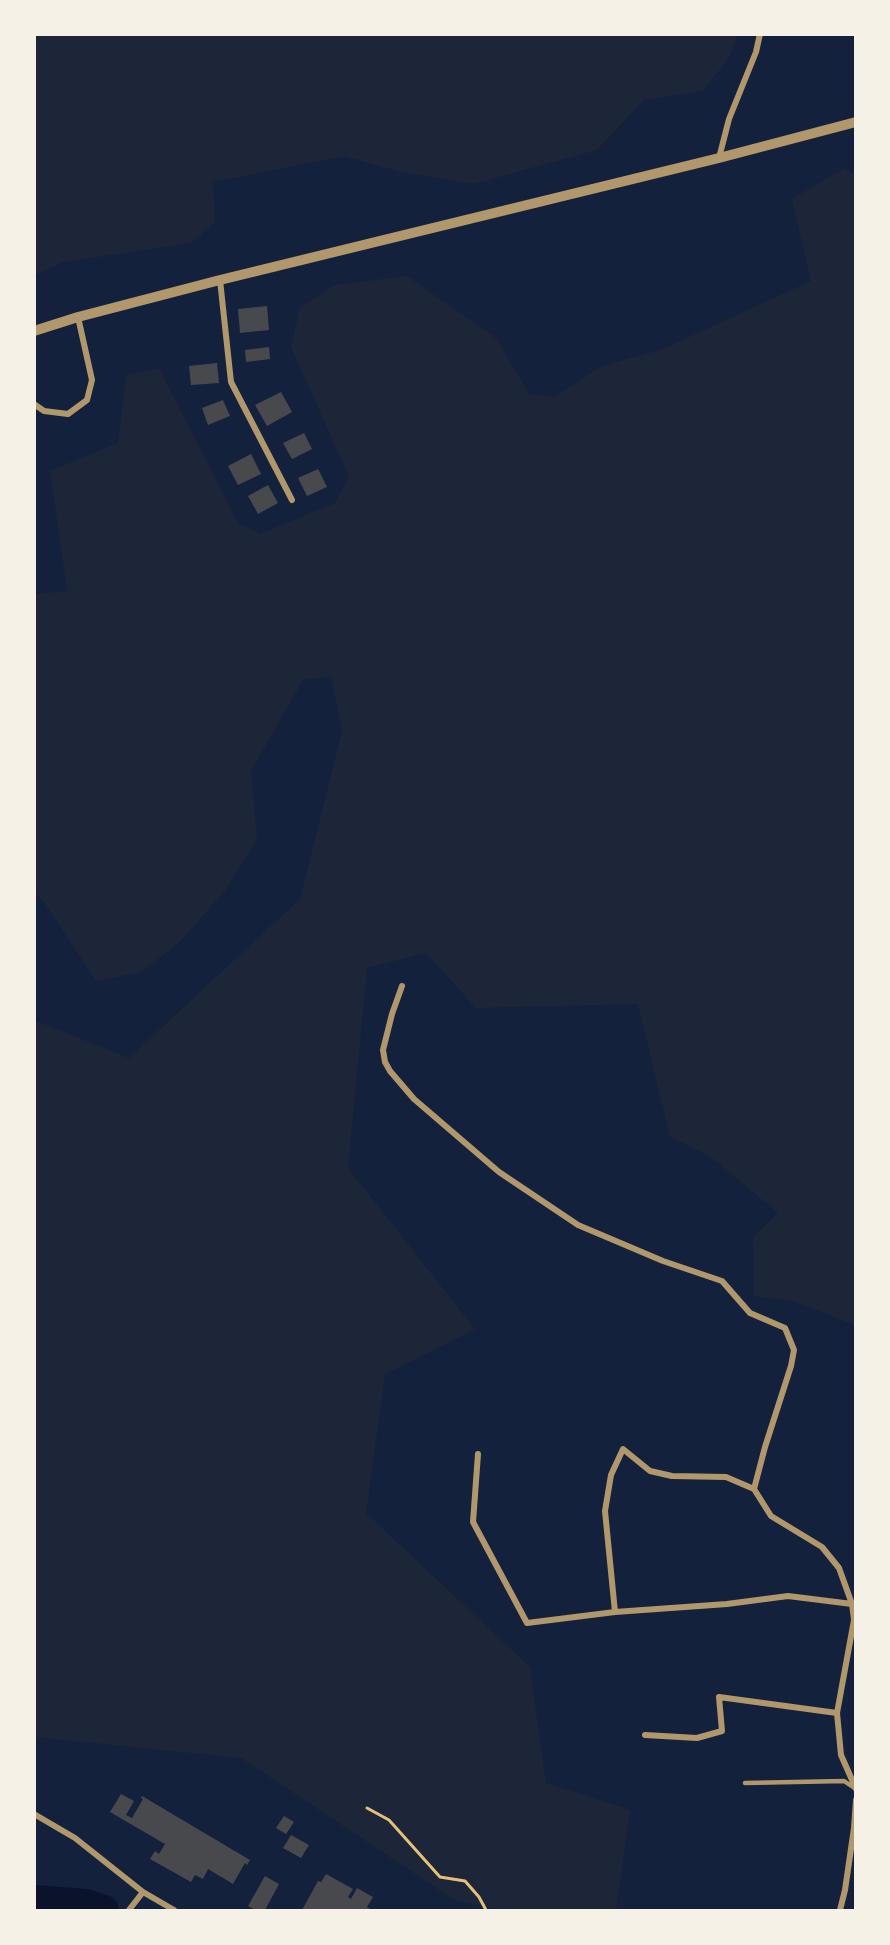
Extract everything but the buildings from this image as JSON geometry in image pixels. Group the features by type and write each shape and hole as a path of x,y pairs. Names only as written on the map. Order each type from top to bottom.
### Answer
{"street":[{"path":"719,158 729,119 756,52 760,34"},
{"path":"34,331 78,317 220,280 719,158 855,122"},
{"path":"220,280 231,382 292,500"},
{"path":"34,404 44,411 68,414 87,400 93,380 78,317"},
{"path":"402,986 383,1050 385,1062 390,1071 414,1099 499,1172 578,1225 663,1261 722,1281 750,1313 785,1328 794,1350 791,1366 754,1489"},
{"path":"615,1612 605,1511 611,1475 623,1449 650,1472 672,1476 726,1477 754,1489 771,1516 822,1547 839,1568 852,1604 855,1620 837,1713 841,1755 855,1789"},
{"path":"478,1454 473,1522 527,1623 615,1612 727,1604 788,1596 852,1604"},
{"path":"645,1735 697,1738 722,1731 719,1697 837,1713"},
{"path":"840,1911 848,1869 855,1800"},
{"path":"34,1814 75,1838 143,1892 174,1911"},
{"path":"129,1911 143,1892"}],"lane":[{"path":"745,1784 844,1781 855,1789"}],"path":[{"path":"367,1808 389,1820 440,1876 465,1881 479,1897 486,1911"}],"shaded area":[{"path":"34,35 738,35 729,58 703,91 644,100 597,150 473,184 401,172 344,156 213,182 215,222 191,243 64,262 35,275"},
{"path":"845,168 855,175 855,1325 793,1301 754,1296 753,1237 778,1213 711,1157 670,1137 638,1004 476,1008 426,953 367,968 348,1168 475,1329 385,1374 366,1513 530,1667 546,1783 630,1810 616,1910 504,1910 454,1900 241,1758 35,1737 34,1020 129,1058 300,899 342,731 331,677 303,680 251,771 257,839 226,889 181,941 141,972 96,981 44,902 35,893 34,594 67,591 50,471 118,443 126,375 159,368 238,523 260,534 335,503 349,477 291,347 300,308 335,285 407,276 497,339 529,394 555,397 602,366 663,349 811,281 792,199"}],"waterway":[{"path":"34,1900 86,1904 104,1910"}]}
